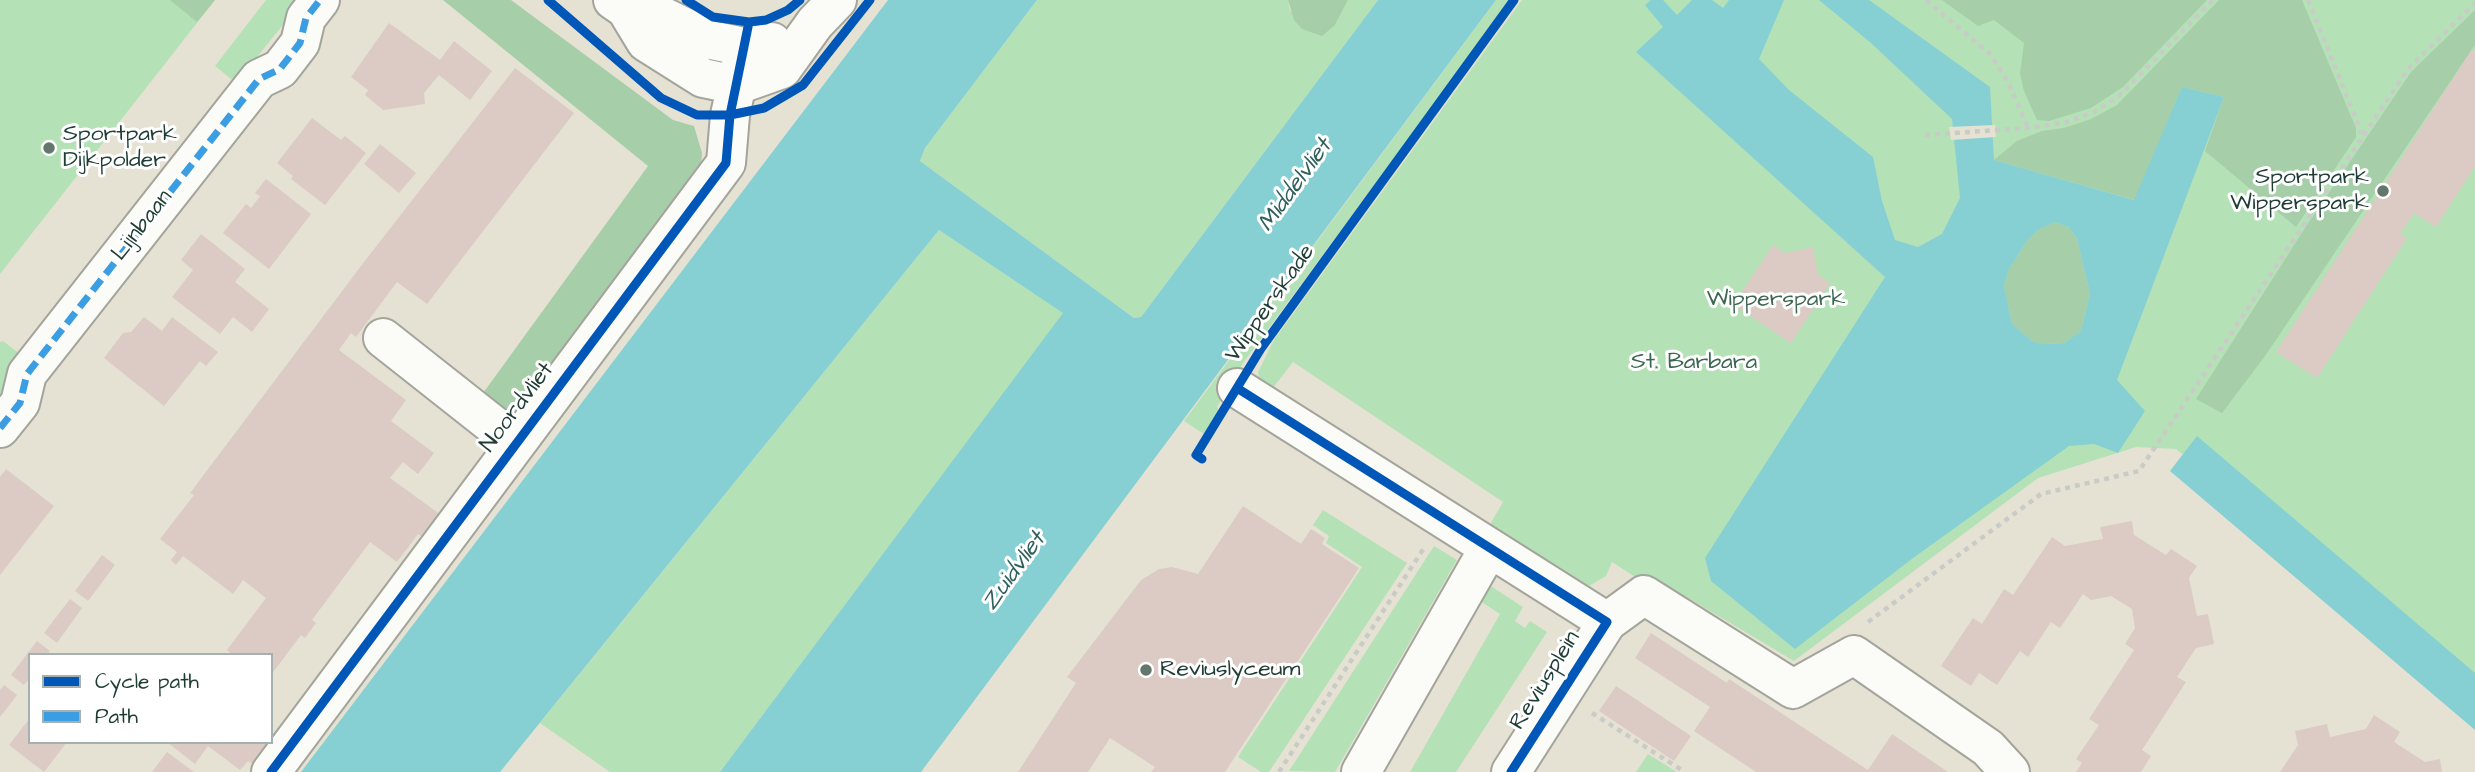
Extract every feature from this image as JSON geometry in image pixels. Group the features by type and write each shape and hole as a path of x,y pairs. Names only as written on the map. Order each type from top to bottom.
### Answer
{"street":[{"name":"Lijnbaan","path":"0,428 20,403 27,374 259,79 279,69 300,43 306,18 320,0"},
{"path":"620,5 664,17 711,40 745,47 770,42 826,11"},
{"path":"620,5 646,42 703,78 737,85 782,69 826,11"},
{"name":"Noordvliet","path":"271,772 726,163 730,115 745,47"},
{"path":"383,338 516,443"},
{"name":"Wipperskade","path":"1237,388 1489,548"},
{"path":"1361,772 1489,548"},
{"name":"Reviusplein","path":"1489,548 1607,622 1511,772"},
{"path":"1607,622 1644,595 1793,690 1854,655 1988,748 2010,772"}],"path":[{"path":"1926,0 1991,55 2008,82 2028,128"},
{"path":"1925,135 2028,128 2067,122 2094,112 2119,96 2213,0"},
{"path":"2308,0 2362,135"},
{"path":"1854,655 1856,631 2041,494 2140,471 2408,69 2475,3"},
{"path":"1279,772 1443,518"},
{"path":"1561,694 1685,772"}],"green space":[{"name":"Sportpark Dijkpolder","path":"0,0 215,0 0,274"},
{"path":"170,0 215,0 197,22"},
{"path":"266,0 303,0 236,83 215,66"},
{"path":"443,0 511,0 673,120 694,126 702,153 700,177 514,426 478,400 648,166"},
{"path":"1037,0 1288,0 1290,11 1335,25 1348,0 1378,0 1141,317 1134,318 920,161 925,148"},
{"path":"1288,0 1348,0 1335,25 1322,36 1302,29 1294,20"},
{"path":"1496,0 1511,0 1243,363 1217,407 1219,412 1204,434 1184,421"},
{"name":"Wipperspark","path":"1522,0 2475,0 2475,698 2176,449 2136,447 2038,478 1794,661 1685,596 1679,605 1612,562 1606,576 1589,586 1489,526 1503,502 1293,362 1272,389 1259,379 1258,372 1274,340"},
{"path":"1942,0 2207,0 2123,87 2091,108 2049,121 2037,120 2024,91 2020,74 2024,43 1994,20 1978,26"},
{"path":"2219,0 2302,0 2356,128 2356,137 2296,227 2205,151 2224,97 2182,87 2135,200 1994,160 2017,141 2042,131 2064,128 2091,119 2117,105"},
{"path":"2475,10 2475,45 2265,356 2222,413 2196,399 2305,228 2411,72"},
{"path":"2054,222 2068,227 2077,238 2090,294 2081,331 2064,343 2042,344 2032,341 2012,324 2004,286 2008,271 2026,242 2038,230"},
{"path":"939,230 1064,313 720,772 610,772 540,723"},
{"path":"3,341 24,357 0,408 0,342"},
{"path":"1323,510 1407,563 1269,772 1261,772 1238,757 1362,567 1326,543 1329,536 1313,525"},
{"path":"1434,546 1457,560 1335,772 1289,771"},
{"path":"1489,585 1523,607 1515,621 1525,628 1530,621 1547,632 1456,772 1410,772 1500,614 1477,599"},
{"path":"1648,754 1677,772 1636,772"}],"water":[{"path":"888,0 1037,0 925,148 920,161 1134,318 1141,317 1378,0 1496,0 921,772 720,772 1063,313 939,230 500,772 301,772"},
{"path":"1651,0 1663,0 1677,15 1692,0 1712,0 1723,8 1729,0 1784,0 1759,59 1789,90 1873,157 1882,201 1895,240 1918,247 1942,234 1960,198 1952,119 1871,43 1819,0 1869,0 1990,87 1994,160 2134,200 2182,87 2224,97 2117,380 2145,411 2118,453 2094,444 2069,446 1913,558 1795,649 1711,581 1705,558 1885,277 1636,52 1663,27 1645,5","holes":["2054,222 2068,227 2077,238 2090,294 2081,331 2064,343 2042,344 2032,341 2012,324 2004,286 2008,271 2026,242 2038,230"]},
{"path":"2197,436 2475,673 2475,730 2170,471"}],"pier":[{"path":"1995,125 1996,137 1951,140 1949,127"}],"building":[{"path":"389,23 440,60 454,41 492,71 470,100 439,75 424,93 425,104 383,110 365,95 368,90 351,77"},
{"path":"2472,49 2475,51 2475,166 2436,227 2414,213 2400,234 2407,238 2317,378 2276,352"},
{"path":"515,68 574,113 427,304 397,282 356,337 351,333 339,350 406,400 391,421 434,453 418,474 403,462 390,478 441,515 424,538 418,534 397,562 370,542 312,620 316,623 305,638 301,635 273,672 273,653 231,653 227,650 266,598 243,580 233,594 183,556 176,565 171,560 177,552 160,539 194,495 190,493 364,262"},
{"path":"312,118 341,140 345,136 366,153 325,205 291,179 293,176 277,163"},
{"path":"380,144 416,173 399,193 364,164"},
{"path":"266,179 311,214 269,269 223,233 246,204 251,208 260,196 255,193"},
{"path":"201,234 245,269 235,282 269,309 252,332 233,317 220,334 172,297 193,270 181,260"},
{"path":"1773,245 1785,253 1813,247 1818,275 1830,283 1791,343 1733,305"},
{"path":"144,317 162,331 172,317 218,352 206,366 200,361 164,406 104,358 123,333 131,332"},
{"path":"6,469 54,506 0,575 0,477"},
{"path":"1243,506 1301,544 1311,529 1325,538 1322,544 1359,568 1225,772 1151,772 1155,767 1110,738 1088,772 1018,772 1076,683 1067,677 1141,580 1159,569 1172,567 1198,574"},
{"path":"2132,521 2134,535 2166,555 2171,549 2197,566 2189,578 2197,616 2208,614 2214,644 2196,648 2177,677 2186,682 2142,750 2151,756 2141,772 2076,772 2082,763 2076,759 2099,725 2089,719 2134,650 2125,644 2135,628 2132,609 2111,596 2091,600 2083,594 2060,628 2051,622 2028,657 2020,651 1997,685 1979,673 1971,686 1941,666 1973,618 1982,624 2004,589 2013,595 2052,537 2065,546 2103,539 2100,527"},
{"path":"102,555 115,565 88,601 75,591"},
{"path":"70,599 82,608 57,643 44,633"},
{"path":"1651,633 1727,683 1729,679 1868,770 1892,734 1948,772 1756,772 1694,731 1710,707 1635,658"},
{"path":"37,641 50,651 28,653 28,680 24,685 11,675"},
{"path":"4,685 17,695 0,717 0,690"},
{"path":"1616,686 1691,736 1674,761 1599,711"},
{"path":"2374,715 2400,732 2394,742 2425,762 2440,759 2442,772 2280,772 2298,745 2295,731 2327,724 2330,737 2366,729"},
{"path":"28,721 28,744 65,744 44,772 9,745"},
{"path":"170,744 270,745 254,765 248,761 240,770 208,746 195,764"},
{"path":"167,752 194,772 152,772"}],"marked path":[{"path":"0,428 20,403 27,374 259,79 280,69 300,43 306,18 320,0"}],"cycle path":[{"path":"548,0 661,98 697,115 730,115 764,108 803,85 870,0"},
{"path":"686,0 713,17 749,22 766,20 788,10 800,0"},
{"path":"1202,459 1196,455 1262,347 1514,0"},
{"path":"271,772 726,163 730,115 749,22"},
{"path":"1237,388 1607,622 1511,772"}],"place":[{"name":"Sportpark Dijkpolder","path":"49,148"},
{"name":"Sportpark Wipperspark","path":"2383,191"},
{"name":"Reviuslyceum","path":"1146,670"}],"water label":[{"name":"Middelvliet","path":"1296,186"},
{"name":"Zuidvliet","path":"1015,572"}],"park label":[{"name":"St. Barbara","path":"1694,363"}]}
